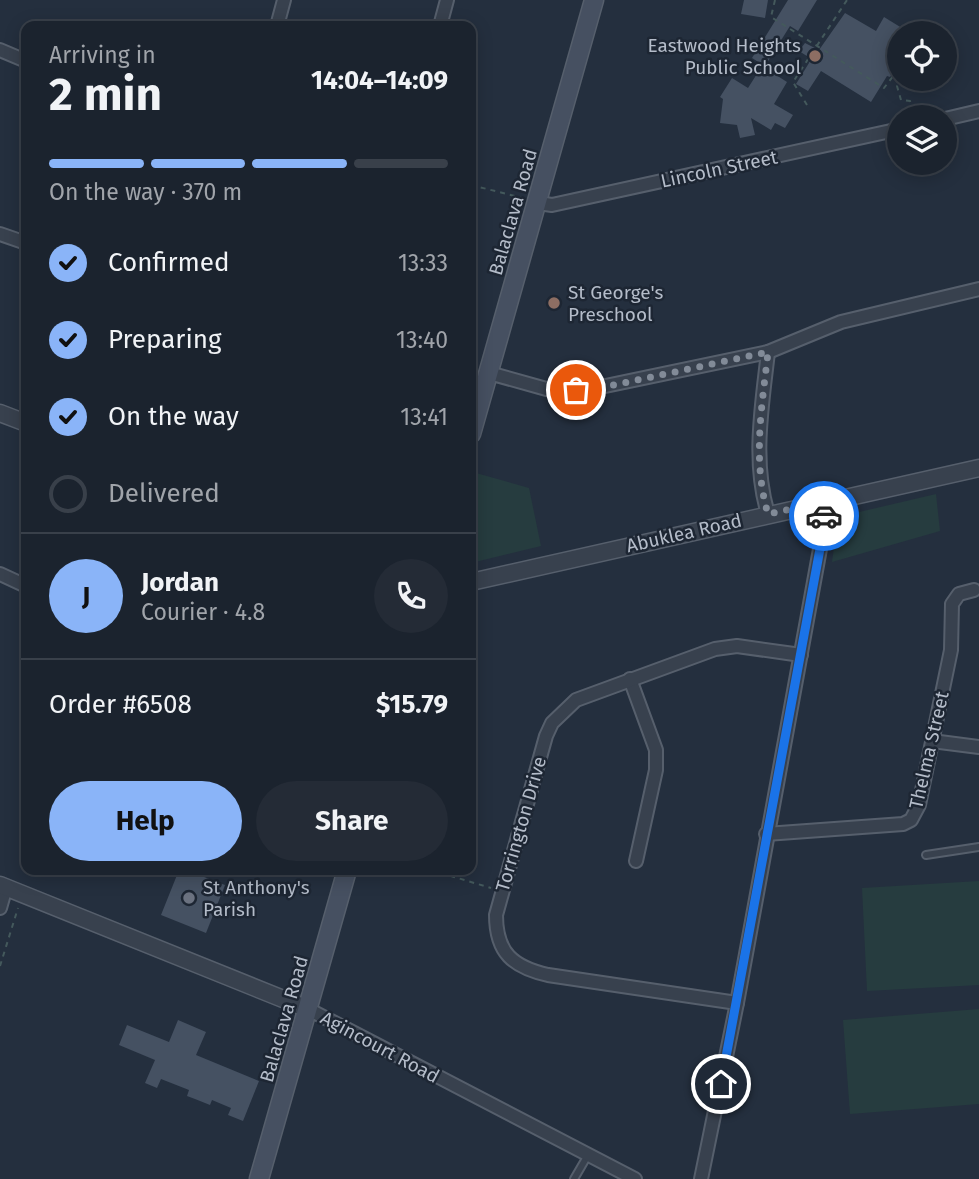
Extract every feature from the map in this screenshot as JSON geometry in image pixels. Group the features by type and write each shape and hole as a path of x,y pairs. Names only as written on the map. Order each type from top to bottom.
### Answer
{"main road":[{"name":"Balaclava Road","path":"476,413 489,373 531,201 594,0"},
{"name":"Balaclava Road","path":"259,1179 346,875"}],"street":[{"path":"278,21 284,0"},
{"path":"441,21 447,0"},
{"path":"0,50 21,59"},
{"path":"957,116 979,111"},
{"name":"Lincoln Street","path":"531,201 552,205 887,132"},
{"path":"0,234 21,241"},
{"path":"489,373 550,390 584,390 768,352 841,322 979,289"},
{"path":"768,352 758,462 760,488 768,514"},
{"path":"0,413 21,420"},
{"name":"Abuklea Road","path":"476,581 979,468"},
{"path":"701,1179 737,1003 801,655 822,538 823,502"},
{"path":"0,574 21,584"},
{"name":"Thelma Street","path":"766,834 903,824 911,820 919,805 951,650 952,604 959,594 974,590"},
{"name":"Torrington Drive","path":"737,1003 548,975 523,968 512,960 496,932 496,915 546,736 552,723 576,700 715,649 737,646 801,655"},
{"path":"630,679 656,750 656,770 636,861"},
{"path":"932,741 979,747"},
{"path":"0,908 3,886"},
{"name":"Agincourt Road","path":"3,886 308,1009 635,1179"}],"lane":[{"path":"926,855 979,847"},
{"path":"574,1179 588,1155"}],"path":[{"path":"775,0 771,17 884,89 887,85"},
{"path":"807,105 793,82 847,0"},
{"path":"898,91 901,100 910,101 911,105"},
{"path":"476,186 531,201"},
{"path":"448,875 502,891"},
{"path":"0,966 18,908"}],"green space":[{"path":"476,473 529,488 541,546 476,562"},
{"path":"936,494 940,531 832,562 838,517"},
{"path":"979,881 979,985 867,991 862,888"},
{"path":"979,1009 979,1104 850,1114 843,1020"}],"building":[{"path":"744,0 768,0 765,18 741,14"},
{"path":"788,0 817,0 798,31 790,26 765,66 752,58"},
{"path":"845,13 876,31 884,17 890,21 887,21 887,76 871,102 821,71 808,91 796,84 810,58 799,51 805,43 819,50"},
{"path":"762,66 787,82 774,104 793,115 785,128 775,123 771,130 751,118 755,135 740,138 737,125 720,123 723,99 720,97 732,78 748,88"},
{"path":"177,875 199,875 225,885 206,933 161,915"},
{"path":"178,1020 206,1032 196,1055 259,1081 243,1121 228,1115 231,1108 212,1100 210,1105 187,1096 189,1090 161,1079 157,1088 145,1083 155,1060 119,1045 127,1025 169,1042"}],"way so far":[{"path":"576,390 614,385 768,352 758,462 760,488 768,514 823,502 824,516"}],"place":[{"name":"Eastwood Heights Public School","path":"815,56"},
{"name":"St George's Preschool","path":"554,303"},
{"name":"St Anthony's Parish","path":"189,898"}],"route":[{"path":"721,1084 801,655 824,516"}]}
